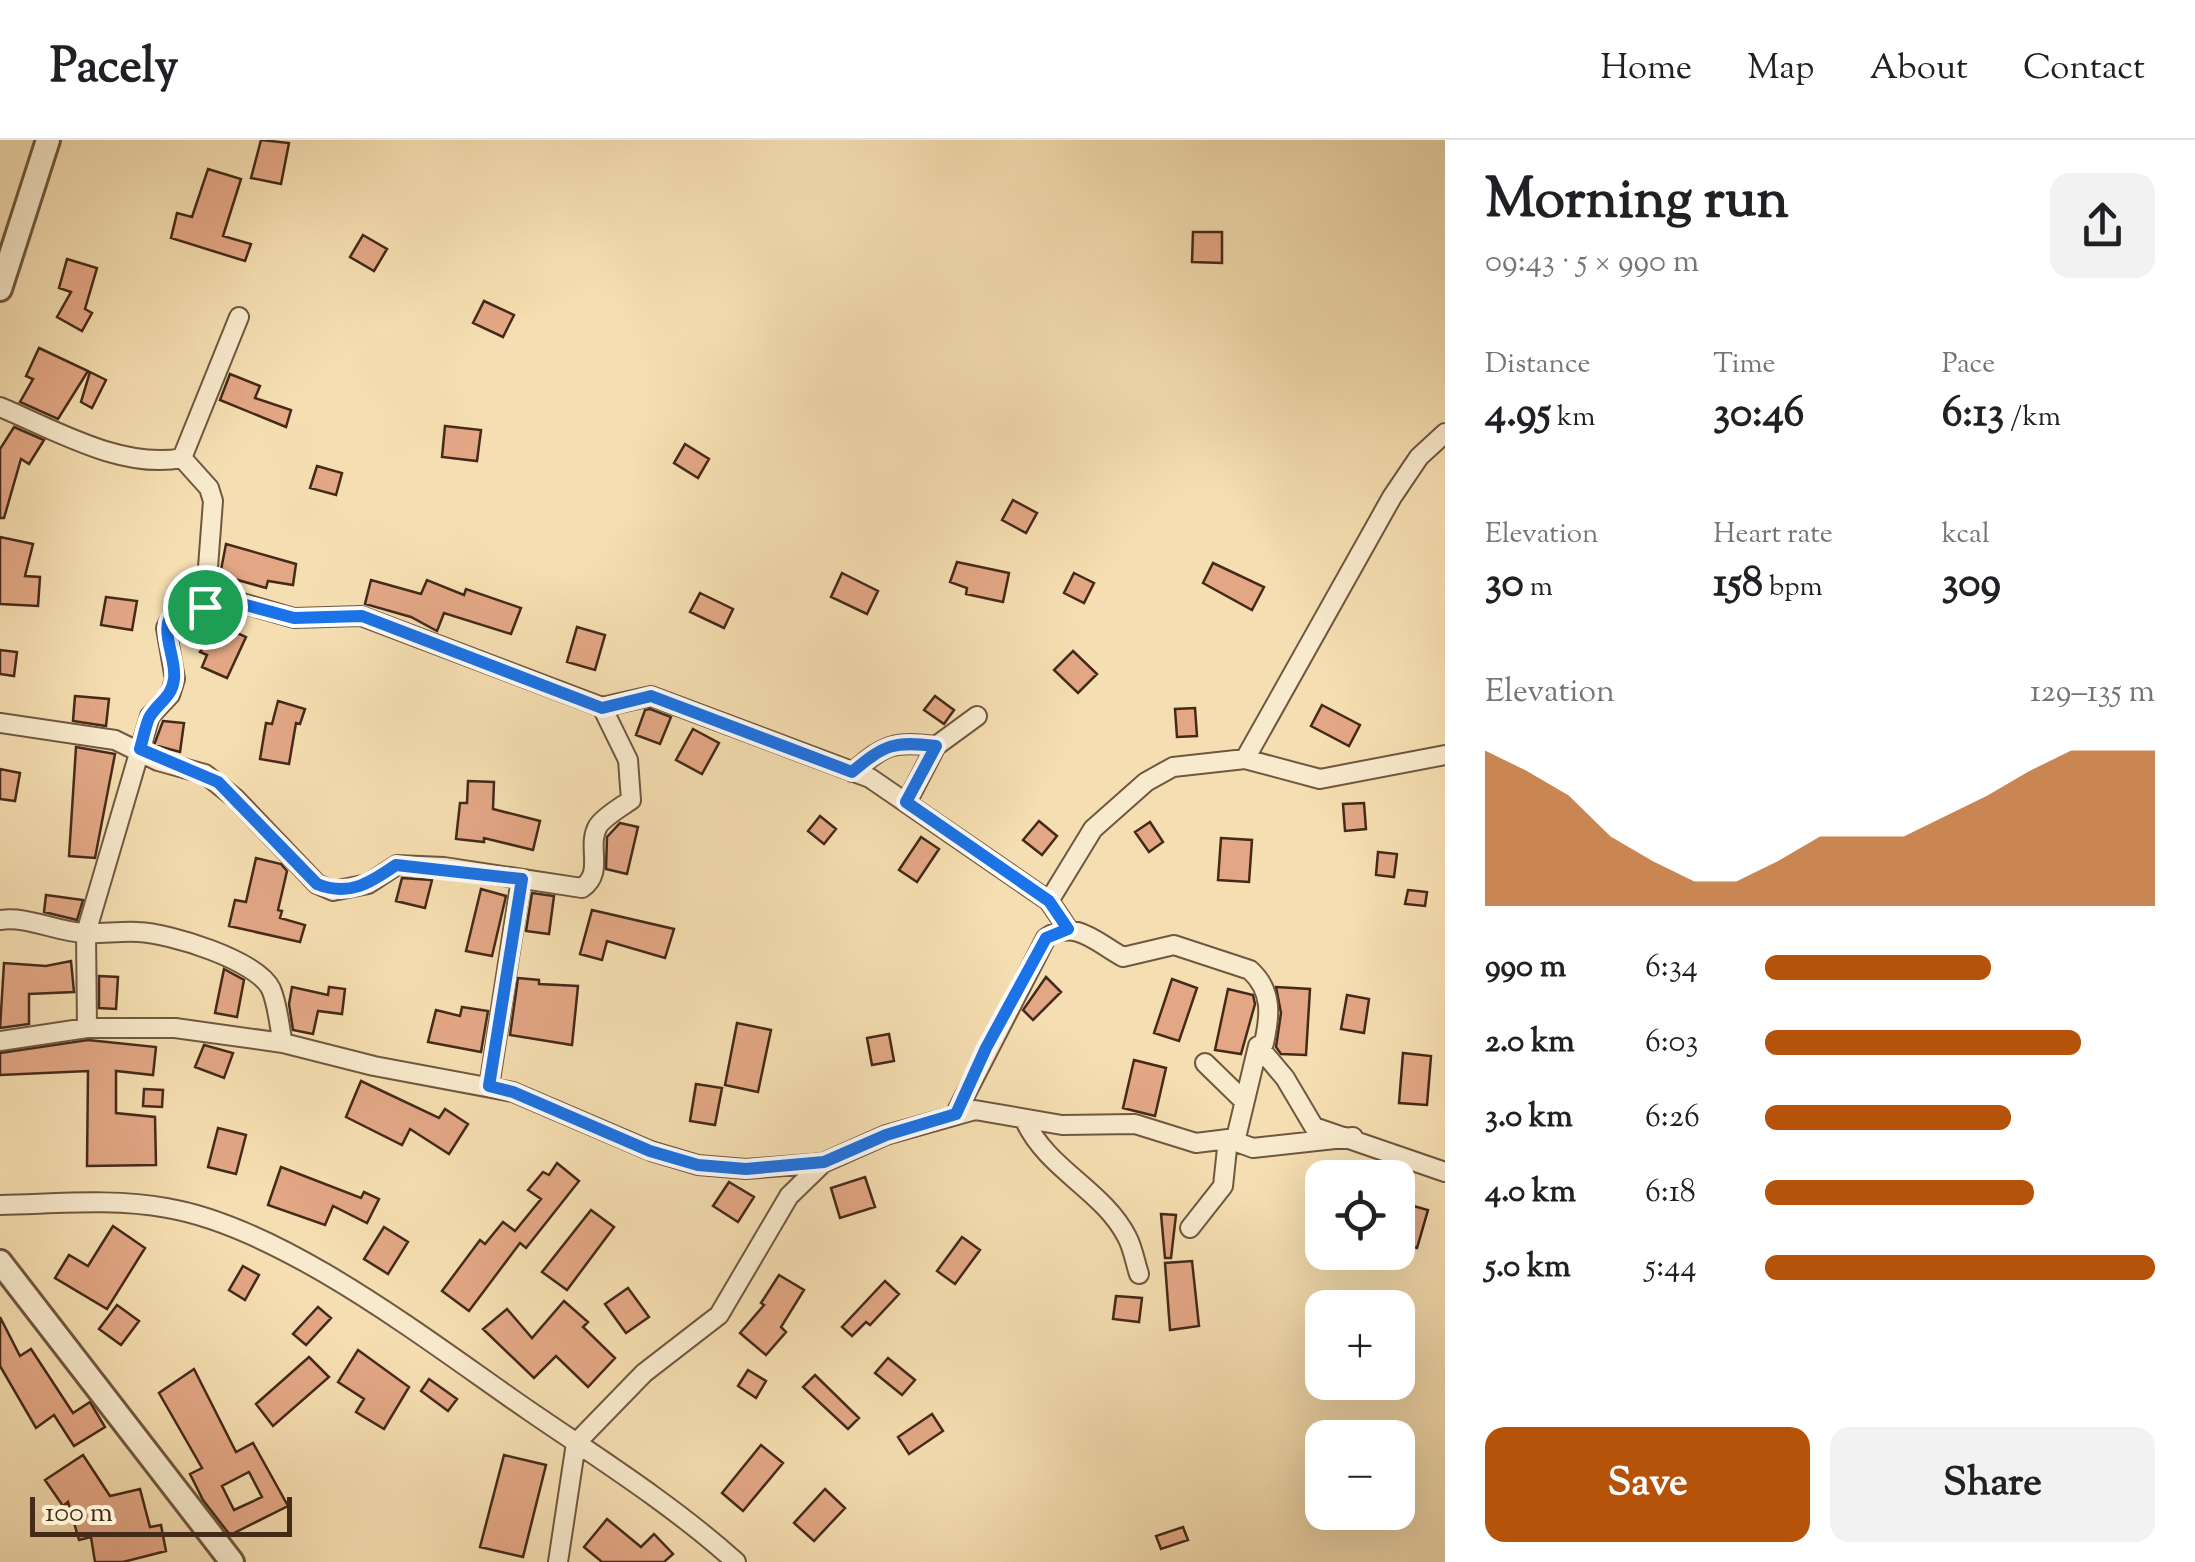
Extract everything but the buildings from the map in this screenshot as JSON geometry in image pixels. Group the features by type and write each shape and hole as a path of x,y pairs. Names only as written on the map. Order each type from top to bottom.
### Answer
{"street":[{"path":"0,288 48,140"},
{"path":"182,458 239,317"},
{"path":"0,407 119,454 168,461 182,458"},
{"path":"1246,759 1392,497 1419,457 1445,433"},
{"path":"182,458 209,488 213,501 205,607"},
{"path":"88,1028 86,933 150,716 170,695 174,678 166,628 169,616 205,607 242,604 294,618 362,616 602,708 651,696 852,772 906,802 1049,901 1068,929"},
{"path":"0,723 115,740 218,782 317,884 333,890 368,884 396,865 522,879 572,890 590,882 599,824 631,800 628,760 602,708"},
{"path":"906,802 936,746 978,716"},
{"path":"852,772 876,752 898,742 936,746"},
{"path":"1049,901 1093,829 1146,782 1173,767 1246,759 1320,779 1445,755"},
{"path":"489,1086 522,879"},
{"path":"0,920 18,917 39,927 86,933 141,932 193,943 261,976 271,990 283,1042"},
{"path":"956,1114 994,1032 1046,938 1068,929 1081,931 1122,956 1174,945 1250,970 1258,977 1270,1006 1264,1043 1258,1046 1223,1186 1190,1228"},
{"path":"0,1040 88,1028 174,1028 283,1042 374,1066 489,1086 528,1098 650,1151 698,1165 824,1162 886,1135 975,1110 1062,1125 1112,1122 1196,1143 1232,1141 1253,1148 1353,1137"},
{"path":"1258,1046 1285,1078 1314,1127 1353,1137 1445,1172"},
{"path":"1205,1063 1244,1101"},
{"path":"1025,1121 1035,1142 1101,1202 1127,1236 1139,1274"},
{"path":"558,1562 576,1443 644,1374 720,1315 789,1196 824,1162"},
{"path":"780,1166 789,1196"},
{"path":"0,1205 99,1202 167,1208 263,1240 426,1341 576,1443 736,1562"},
{"path":"0,1262 232,1562"}],"route":[{"path":"242,604 294,618 362,616 602,708 651,696 852,772 876,752 898,742 936,746 906,802 1049,901 1068,929 1046,938 1011,999 956,1114 886,1135 824,1162 746,1169 698,1165 650,1151 513,1092 489,1086 522,879 444,867 396,865 368,884 333,890 317,884 218,782 205,774 158,760 140,749 150,716 170,695 174,678 174,659 166,628 169,616 176,610 205,607 242,604"}]}
